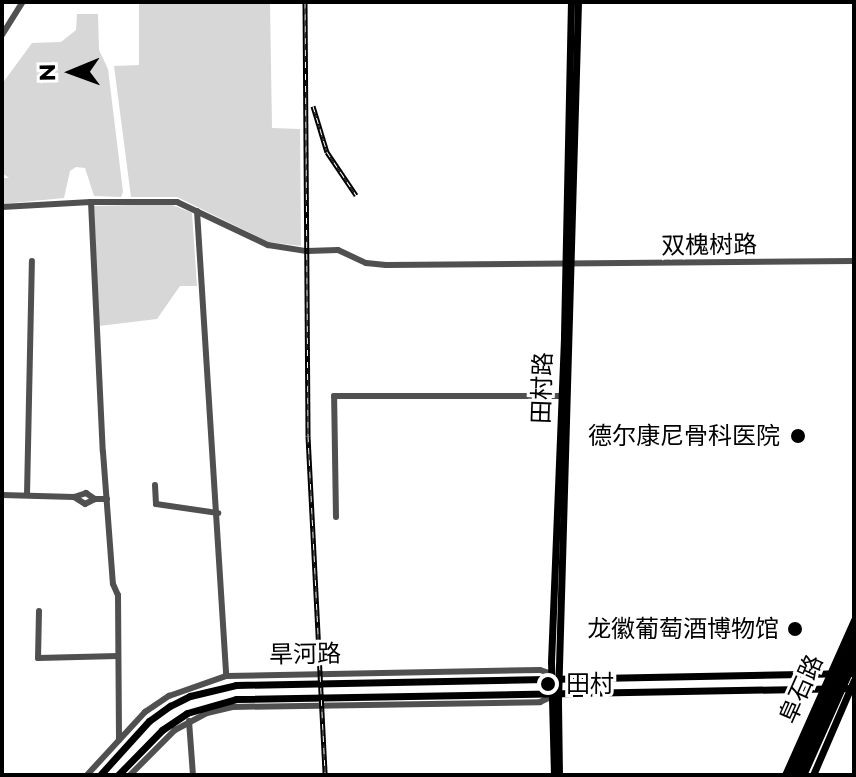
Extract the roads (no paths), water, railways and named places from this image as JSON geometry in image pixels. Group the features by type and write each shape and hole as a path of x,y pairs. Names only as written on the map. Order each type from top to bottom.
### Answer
{"highway":[{"name":"阜石路","path":"793,775 854,638"},
{"name":"阜石路","path":"802,775 854,658"}],"main road":[{"name":"田村路","path":"556,775 554,676 561,396 568,265 571,2"},
{"name":"田村路","path":"554,676 578,2"},
{"name":"阜石路","path":"785,775 854,620"},
{"name":"旱河路","path":"100,775 149,721 190,696 215,688 554,676 854,673"},
{"name":"旱河路","path":"118,775 162,730 187,713 216,702 236,699 853,686"},
{"name":"阜石路","path":"813,775 853,686"}],"street":[{"path":"2,35 23,2"},
{"name":"双槐树路","path":"2,207 164,201 197,211 268,245 307,251 338,250 366,263 568,265 854,261"},
{"path":"91,202 107,499 113,584 118,595 119,740"},
{"path":"197,211 226,676"},
{"path":"27,495 32,261"},
{"path":"336,517 334,396 561,396"},
{"path":"155,485 156,504 218,513"},
{"path":"2,495 74,497 86,493 95,499 107,499"},
{"path":"39,611 38,658 118,656"},
{"name":"旱河路","path":"87,775 145,712 169,696 226,676 540,670 554,676"},
{"path":"443,671 480,680"},
{"path":"439,703 475,694"},
{"name":"旱河路","path":"130,775 162,740 189,721 232,707 540,702 554,694"},
{"path":"189,721 193,775"}],"railway":[{"path":"305,2 308,436 325,775"},
{"path":"313,106 327,152 356,195"}],"place":[{"name":"德尔康尼骨科医院","path":"798,436"},
{"name":"龙徽葡萄酒博物馆","path":"795,629"},
{"name":"田村","path":"548,684"}]}
